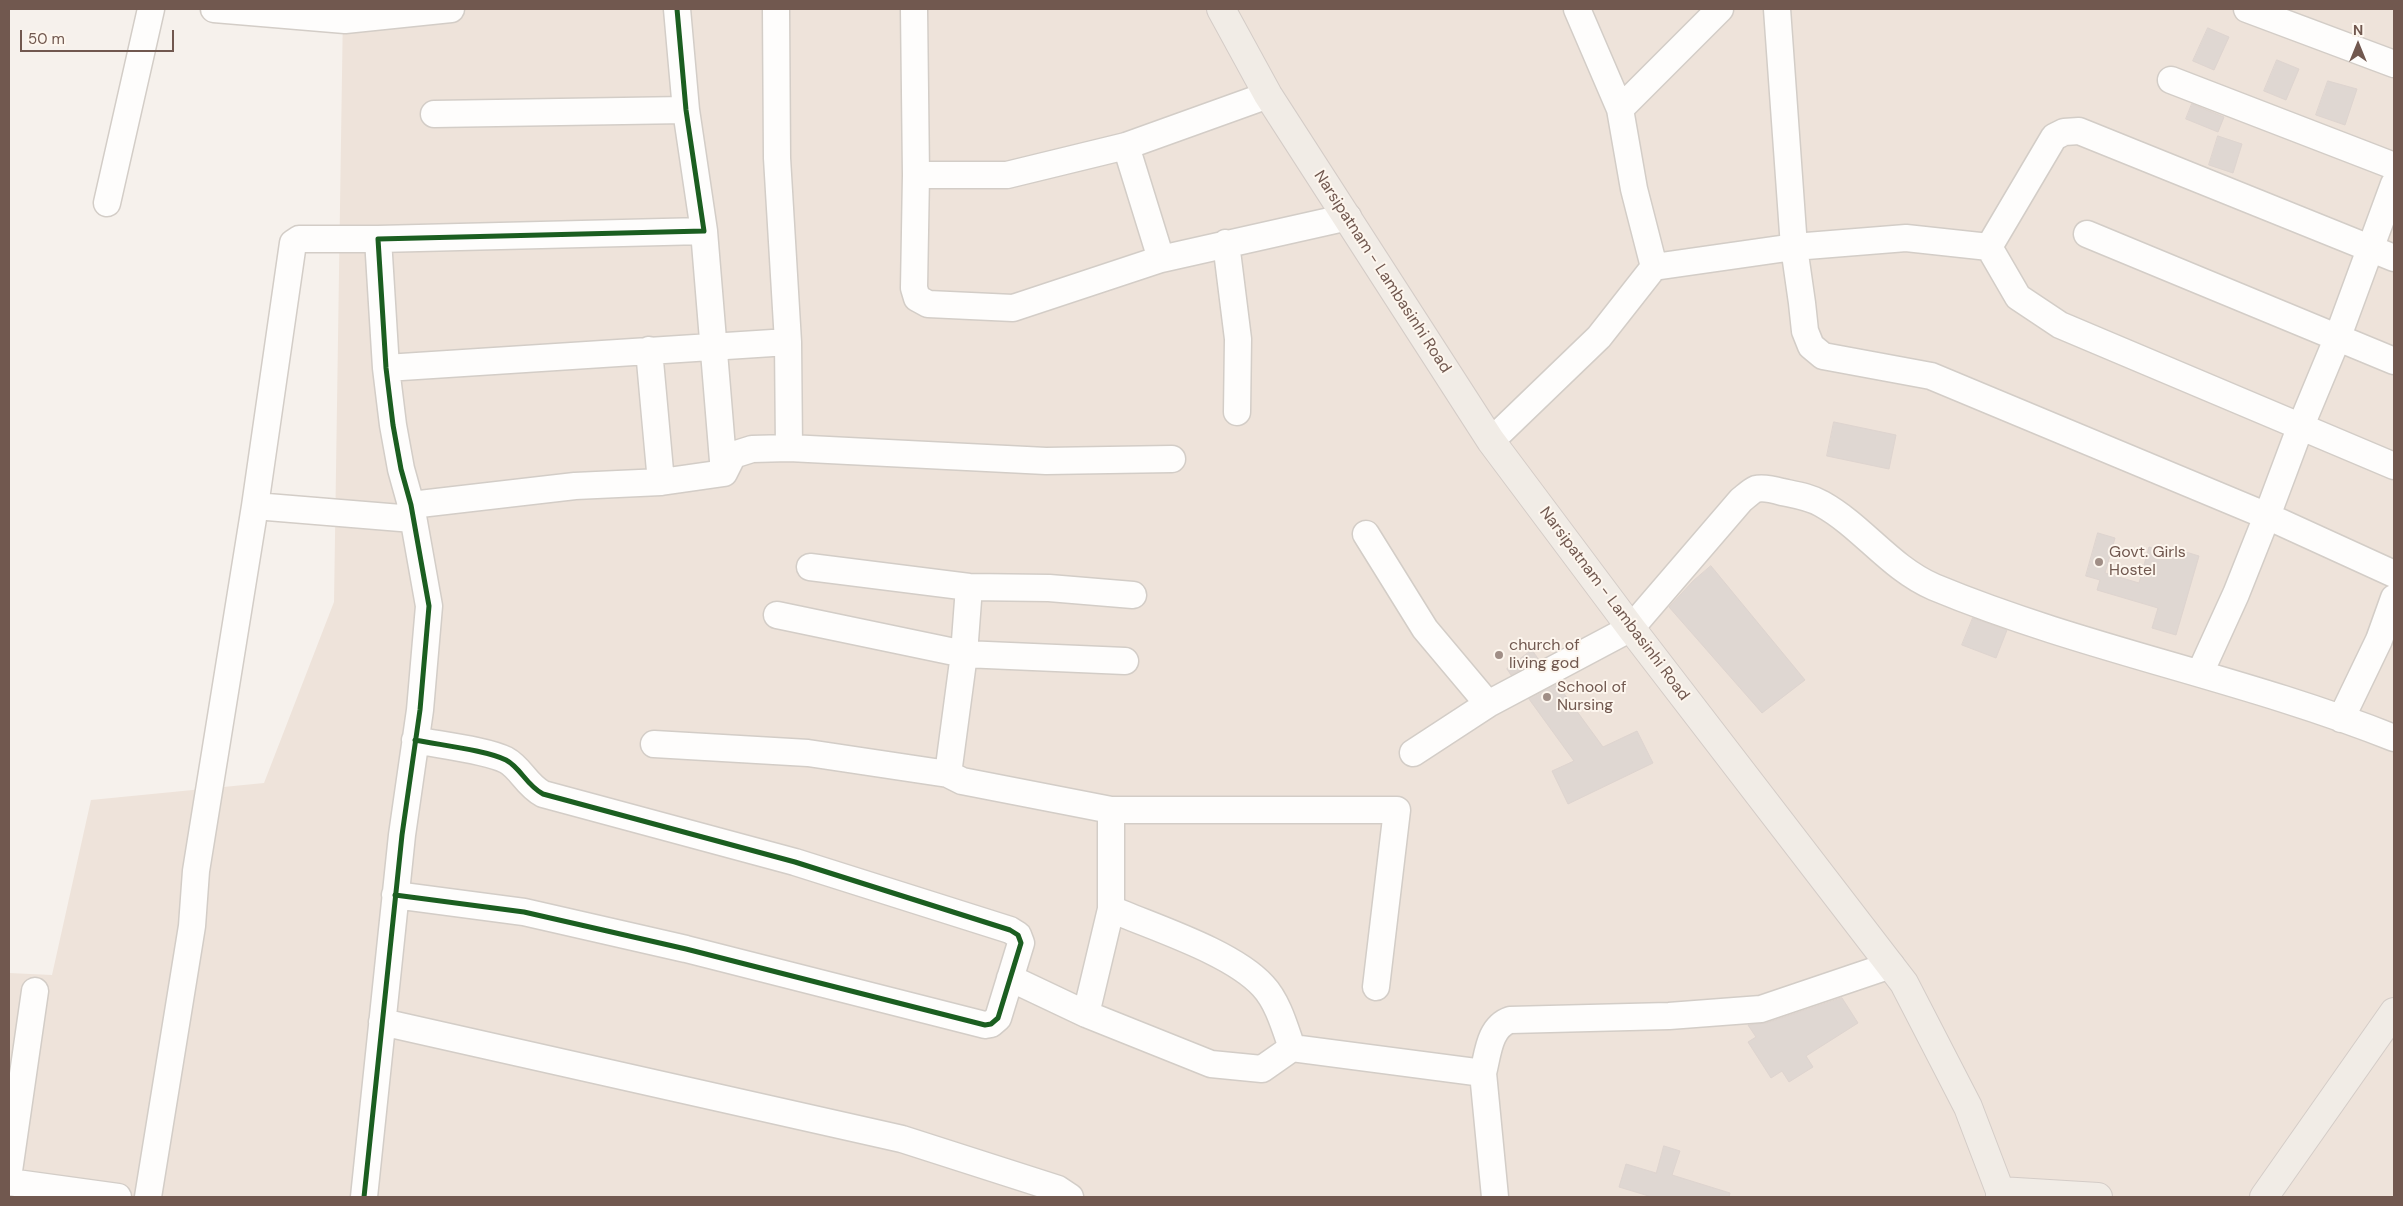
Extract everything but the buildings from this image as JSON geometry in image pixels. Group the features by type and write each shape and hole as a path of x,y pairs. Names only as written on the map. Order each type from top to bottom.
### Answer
{"main road":[{"name":"Narsipatnam - Lambasinhi Road","path":"1221,9 1268,95 1491,441 1631,628 1904,983 1968,1107 2000,1194"},
{"path":"2264,1197 2394,1016"},
{"path":"2000,1194 2098,1197"}],"street":[{"path":"107,203 151,9"},
{"path":"214,9 345,20 451,9"},
{"path":"677,9 686,110 704,231 724,473"},
{"path":"776,9 776,158 788,342 789,448"},
{"path":"914,9 916,175 914,288 917,298 928,304 1013,308 1161,259 1348,217"},
{"path":"1577,9 1620,109 1634,189 1654,267"},
{"path":"1620,109 1720,9"},
{"path":"1777,9 1794,247 1806,331 1811,346 1823,356 1931,376 2267,516 2394,574"},
{"path":"2247,9 2394,64"},
{"path":"2171,80 2394,166"},
{"path":"916,175 1007,175 1126,146 1268,95"},
{"path":"434,114 686,110"},
{"path":"1989,247 2054,138 2064,132 2079,131 2394,258"},
{"path":"1126,146 1161,259"},
{"path":"2200,673 2236,594 2267,516 2300,428 2337,339 2394,184"},
{"path":"148,1197 192,926 196,871 255,506 293,243 299,239 378,239 704,231"},
{"path":"2087,234 2394,361"},
{"path":"1491,441 1600,337 1654,267 1794,247 1906,238 1989,247"},
{"path":"364,1197 395,895 425,661 429,606 412,512 401,469 393,425 386,368 378,239"},
{"path":"1226,243 1238,339 1237,412"},
{"path":"1989,247 2018,297 2060,325 2300,428 2394,466"},
{"path":"386,368 788,342"},
{"path":"649,350 661,482"},
{"path":"724,473 730,458 737,453 752,449 789,448 1046,461 1172,459"},
{"path":"255,506 412,512 575,486 661,482 724,473"},
{"path":"1413,753 1488,704 1631,628 1741,500 1756,489 1774,490 1822,503 1893,562 1932,586 2015,618 2200,673 2394,738"},
{"path":"1366,534 1425,629 1488,704"},
{"path":"810,567 969,587 1049,588 1133,595"},
{"path":"948,774 964,654 969,587"},
{"path":"2341,719 2387,644 2394,598"},
{"path":"776,615 964,654 1125,660"},
{"path":"395,895 524,912 686,949 984,1026 991,1024 998,1018 1021,942 1018,935 1010,930 795,862 543,794 533,788 507,760 415,740"},
{"path":"654,744 808,753 948,774 962,781 1111,810 1397,810 1376,987"},
{"path":"1086,1014 1111,909 1111,810"},
{"path":"1111,909 1224,957 1246,970 1264,987 1280,1015 1292,1048"},
{"path":"1495,1197 1483,1073 1494,1034 1501,1023 1510,1020 1668,1016 1761,1010 1891,965"},
{"path":"1010,978 1086,1014 1211,1064 1262,1069 1292,1048 1483,1073"},
{"path":"9,1171 35,991"},
{"path":"382,1022 902,1139 1058,1189 1070,1197"},
{"path":"9,1182 118,1197"}],"shaded area":[{"path":"343,9 2394,9 2394,1197 9,1197 9,973 52,975 91,800 264,783 334,602"}],"cycle path":[{"path":"364,1197 402,835 420,710 429,606 411,505 401,469 393,425 386,368 378,239 704,231 686,110 677,9"},
{"path":"395,895 524,912 686,949 985,1025 991,1024 998,1018 1021,943 1018,935 1010,930 795,862 543,794 532,786 516,767 497,756 415,740"}],"place":[{"name":"Govt. Girls Hostel","path":"2099,562"},
{"name":"church of living god","path":"1499,655"},
{"name":"School of Nursing","path":"1547,697"}]}
